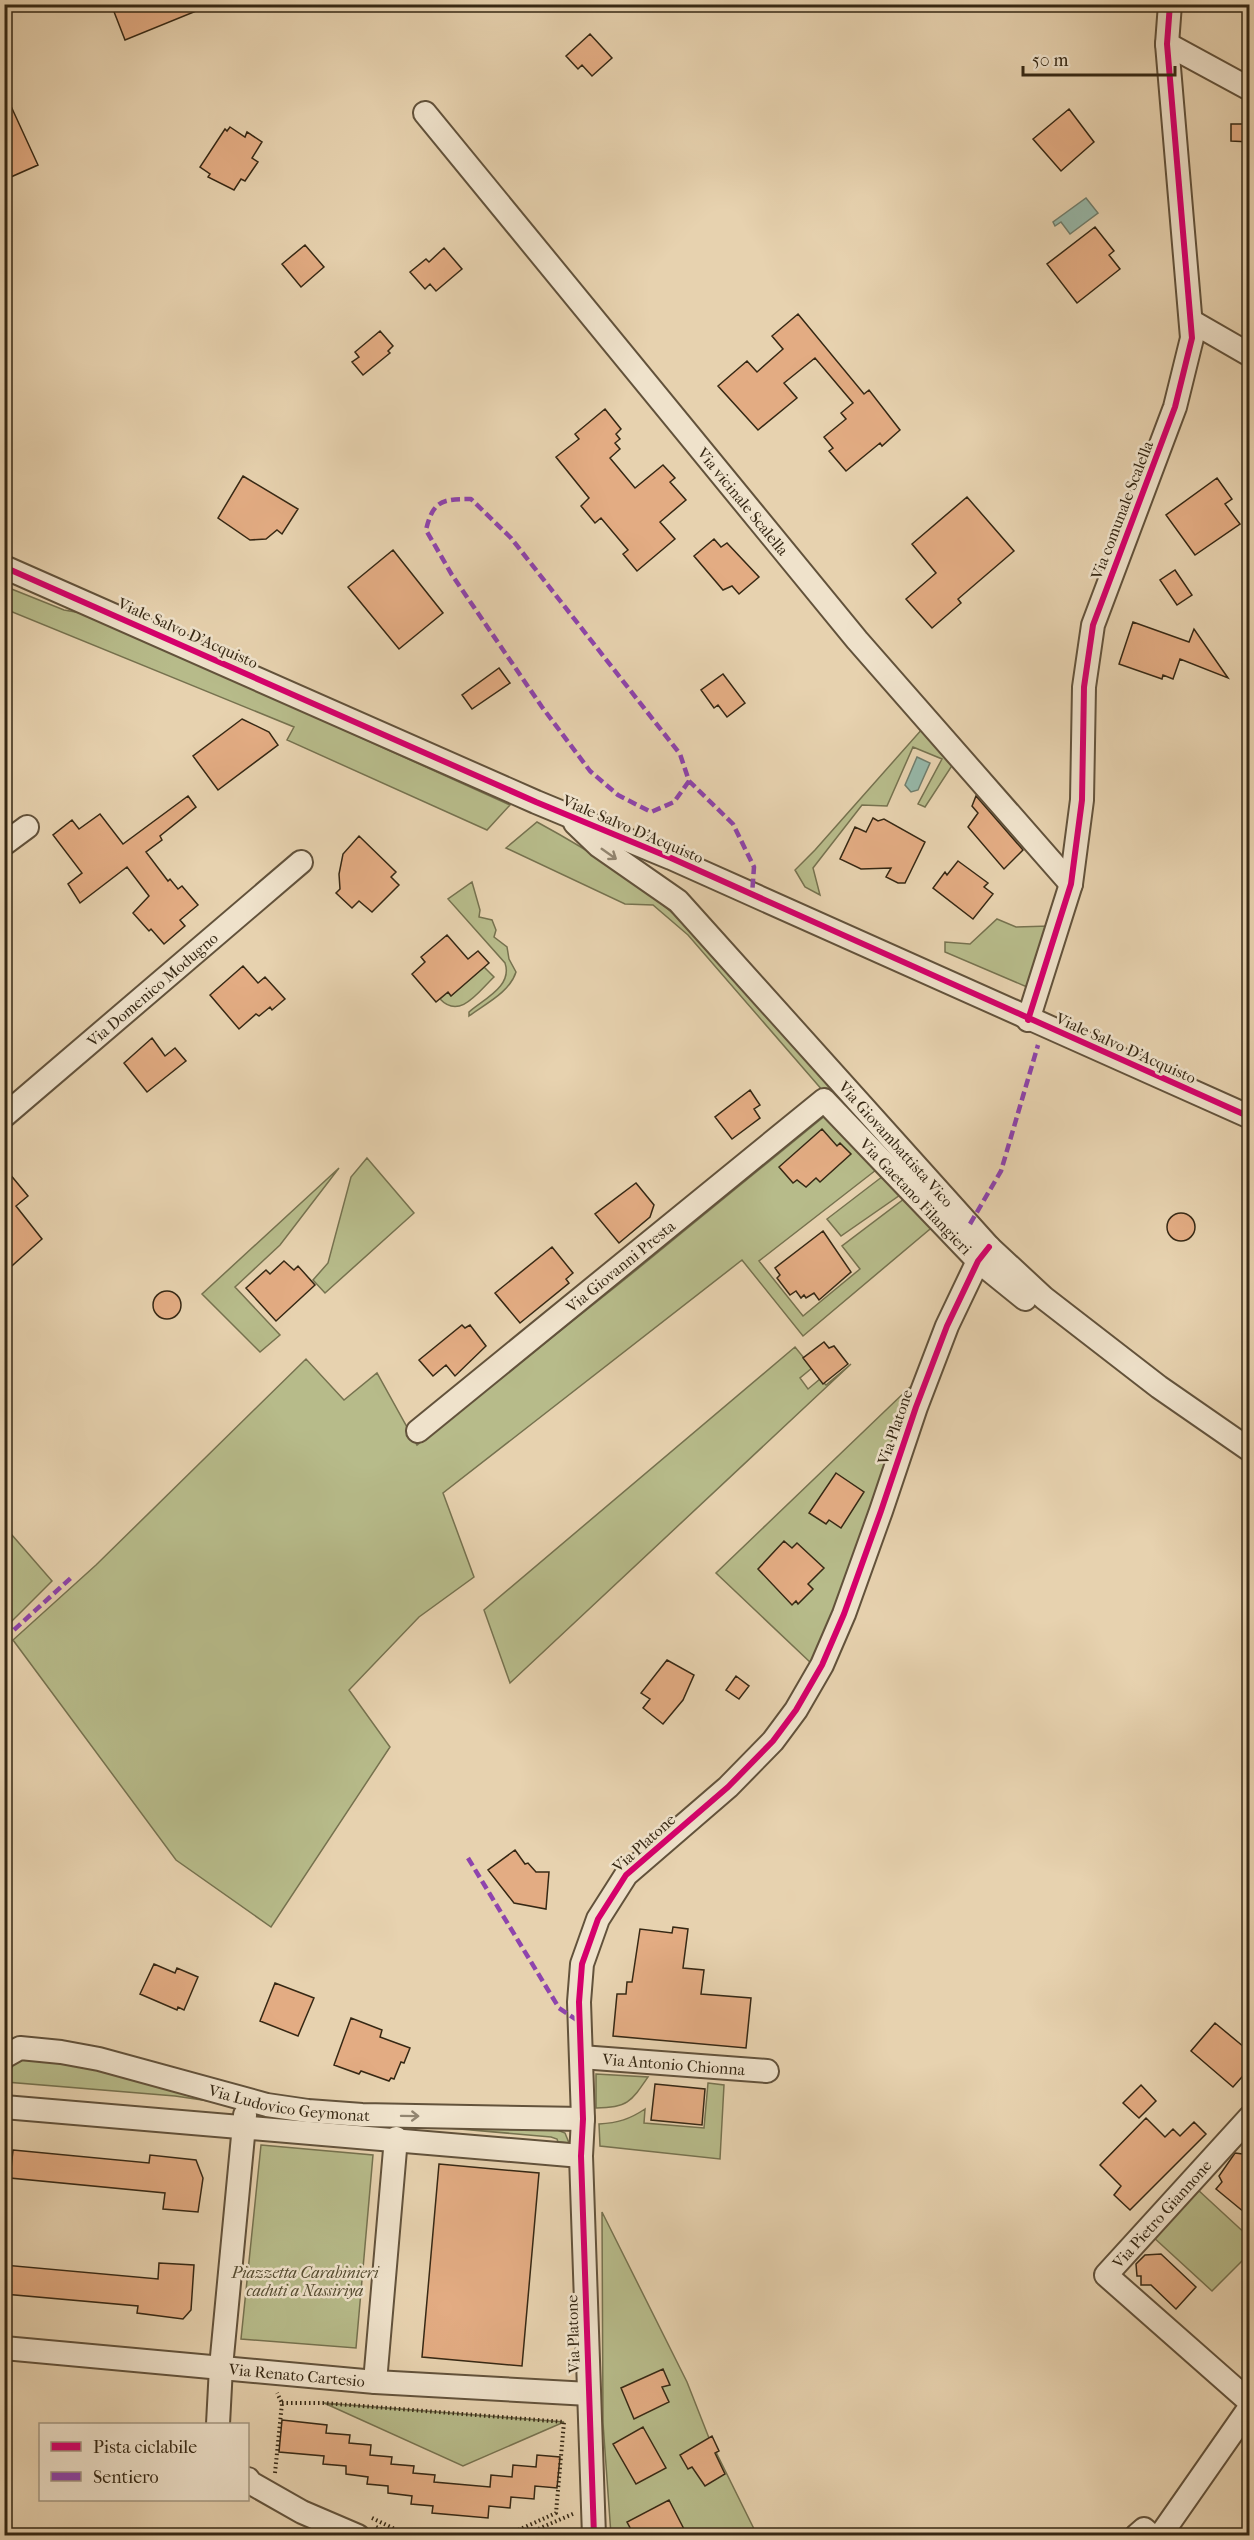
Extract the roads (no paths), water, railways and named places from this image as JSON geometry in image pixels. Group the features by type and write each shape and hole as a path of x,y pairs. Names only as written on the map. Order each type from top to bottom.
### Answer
{"street":[{"name":"Via comunale Scalella","path":"1028,1020 1071,884 1082,800 1084,687 1093,625 1175,407 1192,338 1167,44 1170,4"},
{"path":"1167,44 1250,89"},
{"name":"Via vicinale Scalella","path":"425,113 857,640 1071,884"},
{"path":"1191,321 1250,355"},
{"name":"Viale Salvo D'Acquisto","path":"4,567 671,858 1028,1020 1250,1117"},
{"name":"Via Giovambattista Vico","path":"566,814 599,846 678,901 984,1254 1159,1387 1250,1450"},
{"path":"4,844 27,827"},
{"path":"671,858 668,882 678,901"},
{"name":"Via Domenico Modugno","path":"4,1116 302,862"},
{"name":"Via Gaetano Filangieri","path":"824,1101 984,1254"},
{"name":"Via Giovanni Presta","path":"418,1431 824,1101"},
{"name":"Via Platone","path":"594,2535 581,2156 583,2120 579,2002 582,1964 598,1919 626,1875 728,1787 773,1741 796,1710 822,1665 844,1614 916,1407 947,1326 984,1254"},
{"name":"Via Ludovico Geymonat","path":"6,2053 20,2048 30,2048 90,2058 247,2100 298,2109 362,2115 583,2120"},
{"name":"Via Antonio Chionna","path":"581,2057 767,2071"},
{"path":"218,2423 221,2367 247,2100"},
{"name":"Via Ludovico Geymonat","path":"4,2107 243,2129 396,2138 581,2156"},
{"name":"Via Pietro Giannone","path":"1250,2117 1106,2275 1250,2404"},
{"path":"375,2382 396,2138"},
{"name":"Via Renato Cartesio","path":"4,2348 375,2382 589,2394"},
{"path":"1160,2535 1250,2404"},
{"path":"249,2480 302,2512 358,2535"},
{"path":"1136,2535 1144,2529 1152,2535"}],"park label":[{"name":"Piazzetta Carabinieri caduti a Nassiriya","path":"305,2281"}]}
